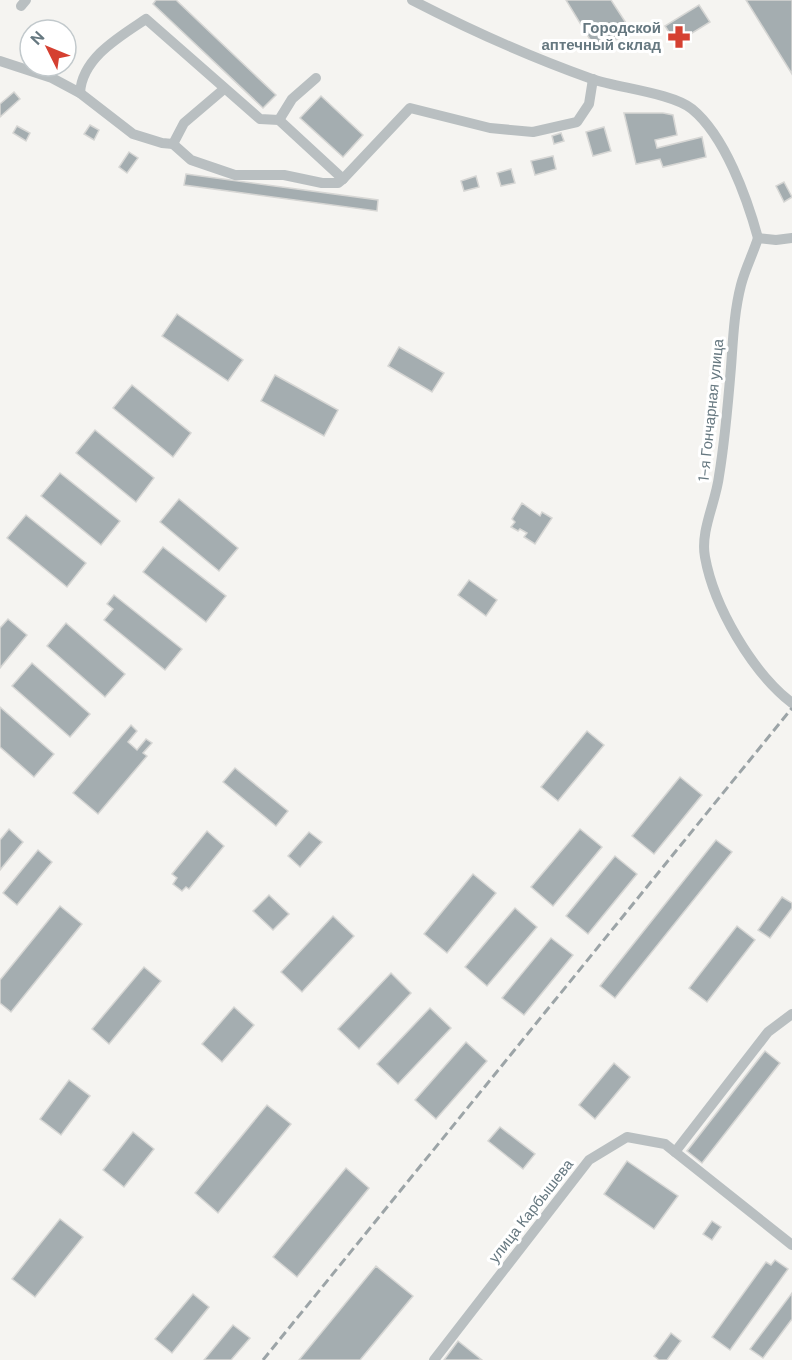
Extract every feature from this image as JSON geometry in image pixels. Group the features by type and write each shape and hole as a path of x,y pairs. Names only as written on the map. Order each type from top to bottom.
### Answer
{"street":[{"path":"412,0 480,35 593,79 682,102 704,122 721,147 747,197 758,238 776,240 792,238"},
{"path":"80,93 81,80 96,57 146,19 260,119 279,120 343,179"},
{"path":"0,61 52,78 80,93 133,134 173,144 191,160 235,176 284,175 322,183 338,183 343,179 410,108 490,128 533,132 577,122 589,104 593,79"},
{"path":"279,120 292,99 316,78"},
{"path":"173,144 184,123 224,89"},
{"name":"1-я Гончарная улица","path":"758,238 741,284 734,326 726,436 717,490 705,533 704,554 711,581 735,634 761,674 775,690 792,703"},
{"path":"675,1152 768,1032 792,1014"},
{"name":"улица Карбышева","path":"434,1360 590,1161 627,1137 665,1144 792,1245"}],"building":[{"path":"156,0 176,0 276,95 263,108 153,4"},
{"path":"566,0 611,0 626,23 617,28 622,36 597,51"},
{"path":"746,0 792,0 792,74"},
{"path":"699,5 710,22 676,43 665,26"},
{"path":"14,92 20,99 0,117 0,104"},
{"path":"321,96 363,135 343,157 300,118"},
{"path":"624,113 673,115 677,135 655,140 657,148 702,137 706,157 663,167 660,159 636,164"},
{"path":"90,125 99,130 94,140 84,134"},
{"path":"17,126 30,133 26,141 13,133"},
{"path":"604,127 611,151 593,156 586,132"},
{"path":"561,133 564,141 554,144 552,136"},
{"path":"129,152 138,158 127,173 119,167"},
{"path":"553,156 556,169 535,175 531,161"},
{"path":"511,169 515,183 501,186 497,173"},
{"path":"186,174 378,200 377,211 184,185"},
{"path":"476,176 479,187 464,191 461,181"},
{"path":"784,182 792,197 784,202 776,186"},
{"path":"177,314 243,360 228,381 162,336"},
{"path":"399,347 444,373 432,392 388,366"},
{"path":"275,375 338,410 324,436 261,401"},
{"path":"132,385 191,433 173,457 113,408"},
{"path":"95,430 154,478 136,502 76,453"},
{"path":"60,473 120,521 101,545 41,496"},
{"path":"179,499 238,548 219,571 160,522"},
{"path":"522,503 540,516 542,512 552,518 535,544 524,537 527,533 511,527 515,522 512,519"},
{"path":"26,515 86,563 67,587 7,538"},
{"path":"163,547 226,596 206,622 143,572"},
{"path":"469,580 497,600 486,616 458,595"},
{"path":"114,595 182,649 165,670 104,620 113,609 107,604"},
{"path":"8,619 27,635 0,668 0,628"},
{"path":"66,623 125,674 105,697 47,646"},
{"path":"32,663 90,714 70,737 12,686"},
{"path":"0,707 54,754 34,777 0,747"},
{"path":"131,725 137,731 128,742 137,750 146,739 152,743 143,753 147,756 98,814 73,793"},
{"path":"587,731 604,745 558,801 541,787"},
{"path":"235,768 288,811 276,826 223,782"},
{"path":"680,777 702,795 654,854 632,836"},
{"path":"9,829 23,842 0,870 0,840"},
{"path":"580,829 602,847 553,906 531,887"},
{"path":"207,831 224,846 189,889 186,887 182,891 173,884 177,878 172,874"},
{"path":"309,832 322,842 300,867 288,856"},
{"path":"716,840 732,852 615,998 600,986"},
{"path":"38,850 52,862 17,905 3,893"},
{"path":"615,856 637,874 588,934 566,916"},
{"path":"473,874 496,893 447,953 424,934"},
{"path":"269,895 289,914 273,930 253,911"},
{"path":"782,897 792,903 792,908 770,938 758,930"},
{"path":"60,906 82,924 11,1012 0,1003 0,980"},
{"path":"515,908 537,927 487,986 465,967"},
{"path":"333,916 354,936 302,992 281,972"},
{"path":"737,926 755,940 707,1002 689,988"},
{"path":"551,938 573,955 524,1015 502,998"},
{"path":"144,967 161,981 109,1044 92,1029"},
{"path":"391,973 411,993 359,1049 338,1029"},
{"path":"234,1007 254,1025 222,1062 202,1044"},
{"path":"430,1008 451,1028 398,1084 377,1064"},
{"path":"466,1042 487,1061 436,1119 415,1100"},
{"path":"765,1051 780,1063 702,1163 687,1151"},
{"path":"614,1063 630,1077 595,1119 579,1105"},
{"path":"69,1080 90,1096 61,1135 40,1119"},
{"path":"267,1105 291,1124 218,1213 195,1193"},
{"path":"500,1127 535,1154 523,1169 488,1141"},
{"path":"133,1132 154,1149 124,1187 103,1170"},
{"path":"627,1161 678,1196 654,1229 604,1194"},
{"path":"346,1168 369,1188 297,1277 273,1257"},
{"path":"60,1219 83,1237 35,1297 12,1279"},
{"path":"712,1221 721,1227 712,1240 703,1234"},
{"path":"775,1260 788,1269 730,1350 712,1337 766,1262 771,1265"},
{"path":"376,1266 413,1296 360,1360 299,1360"},
{"path":"792,1293 792,1319 763,1358 750,1349"},
{"path":"193,1294 209,1307 172,1353 155,1339"},
{"path":"233,1325 250,1338 231,1360 204,1360"},
{"path":"671,1333 681,1341 667,1360 659,1360 654,1356"},
{"path":"458,1341 482,1360 444,1360"}],"railway":[{"path":"263,1360 792,708"}],"place":[{"name":"Городской аптечный склад","path":"679,37"}]}
